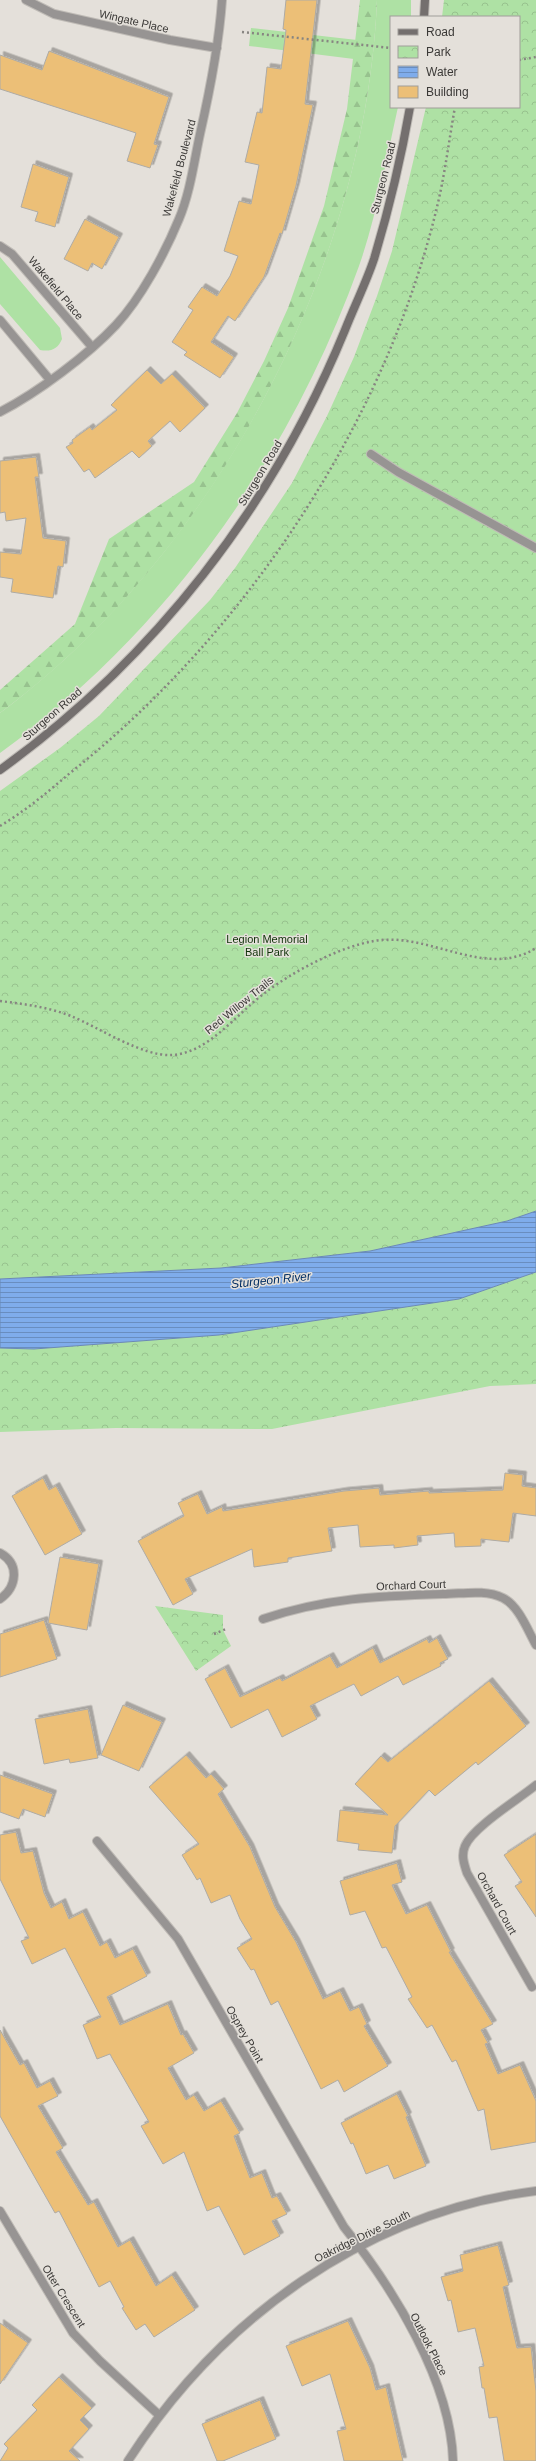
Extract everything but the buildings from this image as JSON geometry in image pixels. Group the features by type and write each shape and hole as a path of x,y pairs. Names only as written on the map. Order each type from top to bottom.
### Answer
{"main road":[{"path":"424,16 425,0"},
{"name":"Sturgeon Road","path":"0,770 67,717 122,666 185,597 229,542 268,484 324,381 373,261 399,170 410,108"}],"street":[{"name":"Wingate Place","path":"26,0 54,14 170,40 217,48"},
{"name":"Wakefield Boulevard","path":"0,412 50,380 92,347 116,325 142,289 179,218 206,110 217,48 222,0"},
{"name":"Wakefield Place","path":"0,246 12,254 92,347"},
{"path":"0,320 50,380"},
{"path":"371,454 398,472 536,548"},
{"path":"0,1553 11,1562 14,1570 15,1581 5,1595 0,1599"},
{"name":"Orchard Court","path":"263,1619 291,1610 334,1600 385,1596 485,1593 503,1598 511,1604 536,1645"},
{"name":"Orchard Court","path":"535,1989 467,1873 463,1860 465,1845 476,1831 536,1785"},
{"name":"Osprey Point","path":"98,1841 178,1939 344,2227 360,2247"},
{"name":"Oakridge Drive South","path":"131,2460 158,2415 187,2380 243,2325 291,2287 360,2247 435,2215 504,2196 536,2190"},
{"name":"Otter Crescent","path":"0,2211 73,2333 100,2361 158,2415"},
{"name":"Outlook Place","path":"360,2247 374,2266 421,2346 431,2368 446,2412 453,2461"}],"path":[{"path":"242,32 390,48"},
{"path":"520,60 536,57"},
{"path":"0,826 98,751 129,724 200,651 261,576 315,496 367,403 415,280 437,207 455,108"},
{"name":"Red Willow Trails","path":"0,1001 56,1011 156,1054 180,1054 209,1040 247,1007 283,980 354,946 381,940 412,941 500,961 515,958 536,948"},
{"path":"214,1634 226,1629"}],"green space":[{"path":"360,0 377,0 366,101 344,202 310,301 265,397 211,488 148,572 77,648 0,713 0,690 75,624 109,539 194,482 237,413 264,361 288,308 324,206 347,109"},
{"path":"377,0 411,0 411,16 390,16 390,108 398,108 371,227 359,266 330,338 297,407 259,473 216,537 169,597 117,653 61,705 0,753 0,713 77,647 148,572 211,487 265,397 310,301 344,202 366,101"},
{"name":"Legion Memorial Ball Park","path":"444,0 536,0 536,1211 507,1221 370,1251 221,1268 0,1279 0,791 60,748 99,716 210,600 235,568 292,483 327,416 354,357 377,296 392,251 426,108 520,108 520,16 442,16"},
{"path":"251,28 357,40 354,59 249,46"},
{"path":"0,257 60,328 62,339 54,349 48,351 40,350 0,304"},
{"path":"536,1272 536,1384 490,1386 272,1429 116,1428 0,1432 0,1348 34,1349 219,1335 459,1299"},
{"path":"155,1606 223,1615 223,1630 231,1646 196,1671"}],"water":[{"name":"Sturgeon River","path":"536,1211 536,1272 459,1299 219,1335 34,1349 0,1348 0,1279 221,1268 370,1251 507,1221"}]}
